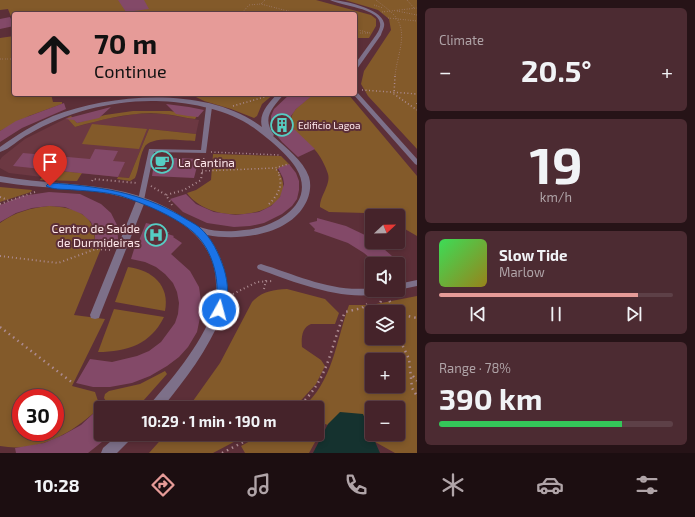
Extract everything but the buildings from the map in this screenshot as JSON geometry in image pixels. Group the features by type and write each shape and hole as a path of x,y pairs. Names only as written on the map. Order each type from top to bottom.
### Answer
{"street":[{"path":"332,0 372,12 379,16 382,20 381,30 357,65"},
{"path":"357,92 417,163"},
{"path":"171,100 176,96"},
{"path":"274,142 267,132 264,124 264,117 270,106 279,96"},
{"path":"0,150 34,128 94,106 137,100 189,101 236,115 250,122 274,142 300,168 306,186 306,196 301,206 284,222 258,231 238,234 196,229"},
{"path":"95,315 141,200 151,150 204,152 209,107"},
{"path":"0,179 18,184 88,188 122,194 141,200 166,211 196,229 207,242 215,256 221,276 222,301 212,326 181,377 160,401"},
{"path":"261,267 301,281 351,293 365,292"},
{"path":"405,286 417,283"},
{"path":"108,453 121,441"}],"path":[{"path":"261,4 265,0"},
{"path":"376,0 397,18 401,24 403,34 396,64 395,85 393,91"},
{"path":"407,0 414,9"},
{"path":"243,12 249,5 261,4 291,12"},
{"path":"376,10 396,11 417,8"},
{"path":"383,14 380,12 389,11"},
{"path":"396,11 417,15"},
{"path":"386,18 417,21"},
{"path":"357,30 370,33 357,33"},
{"path":"0,59 12,59"},
{"path":"357,77 358,72"},
{"path":"364,90 417,94"},
{"path":"393,91 394,94 400,99 417,110"},
{"path":"229,106 271,96"},
{"path":"166,195 184,190 201,180 204,152 282,156"},
{"path":"202,171 274,168 286,164"},
{"path":"269,204 277,196 280,188 281,177 274,168"},
{"path":"90,184 93,179 145,184 166,195 175,209"},
{"path":"0,204 38,191"},
{"path":"0,197 9,200"},
{"path":"0,256 58,263 96,249 117,250"},
{"path":"379,305 381,301"},
{"path":"305,401 314,392 323,379 340,323 345,312 362,308 367,304"},
{"path":"405,315 417,318"},
{"path":"0,328 74,384"},
{"path":"402,345 409,359 412,375 412,388 417,396"},
{"path":"412,375 417,381"},
{"path":"222,453 245,441"}],"shaded area":[{"path":"0,0 316,0 371,15 376,19 376,26 369,38 357,38 357,12 12,12 12,19 8,9 0,10"},
{"path":"345,0 417,0 417,149 368,96 361,84 364,71 391,30 389,19 378,10"},
{"path":"12,36 12,96 52,96 53,102 62,102 62,104 29,116 0,131 0,38"},
{"path":"194,96 272,96 262,104 257,116 254,118 204,101"},
{"path":"310,96 350,96 417,176 417,236 405,229 405,209 365,209 365,213 329,212 320,207 329,178 323,161 317,152 294,129 291,119 293,113"},
{"path":"133,111 170,111 197,116 195,119 153,113 108,119 75,127 67,118 71,116 77,123 105,115"},
{"path":"135,114 164,114 199,120 196,134 149,129 129,178 47,170 42,177 9,173 0,168 0,160 2,157 25,139 67,118 75,127 105,119"},
{"path":"92,124 147,129 139,149 82,144"},
{"path":"149,129 196,134 195,141 153,141 147,144 142,152 135,178 130,181 117,179 118,177 129,178"},
{"path":"213,154 281,156 290,165 277,169 283,185 280,197 270,207 254,212 236,214 217,212 200,205 187,193 196,190 211,180"},
{"path":"47,170 82,173 77,181 40,180"},
{"path":"0,187 32,190 31,192 0,202"},
{"path":"49,206 68,208 76,211 89,220 93,227 95,235 94,246 102,246 74,315 105,319 72,386 95,392 98,401 94,401 94,412 64,434 64,389 12,389 12,441 49,441 28,447 0,446 0,223 17,213"},
{"path":"128,267 145,271 157,280 162,286 165,294 165,311 115,302"},
{"path":"287,289 325,299 339,313 335,324 311,324 308,325 303,333 302,347 321,360 325,366 316,384 300,401 193,401 220,363 252,302 260,295 272,291"},
{"path":"417,296 417,453 395,453 373,441 405,441 405,401 365,401 365,437 325,424 324,426 324,401 309,401 321,386 327,373 349,305 365,305 365,345 405,345 405,305 371,305"},
{"path":"114,309 164,317 152,334 137,345 109,352 98,352"},
{"path":"165,371 167,374 143,401 106,401 104,398 105,394 109,391 140,384"},
{"path":"160,441 236,441 213,453 149,453"},
{"path":"250,441 316,441 309,453 245,453 241,446"}],"water":[{"path":"340,412 363,414 365,419 365,441 375,441 380,453 313,453 319,441 324,441 324,432 328,424"}],"place":[{"name":"Edificio Lagoa","path":"282,125"},
{"name":"La Cantina","path":"162,162"},
{"name":"Centro de Saúde de Durmideiras","path":"156,235"}],"route":[{"path":"50,186 88,188 122,194 141,200 166,211 196,229 207,242 215,256 221,276 222,301 219,310"}]}
